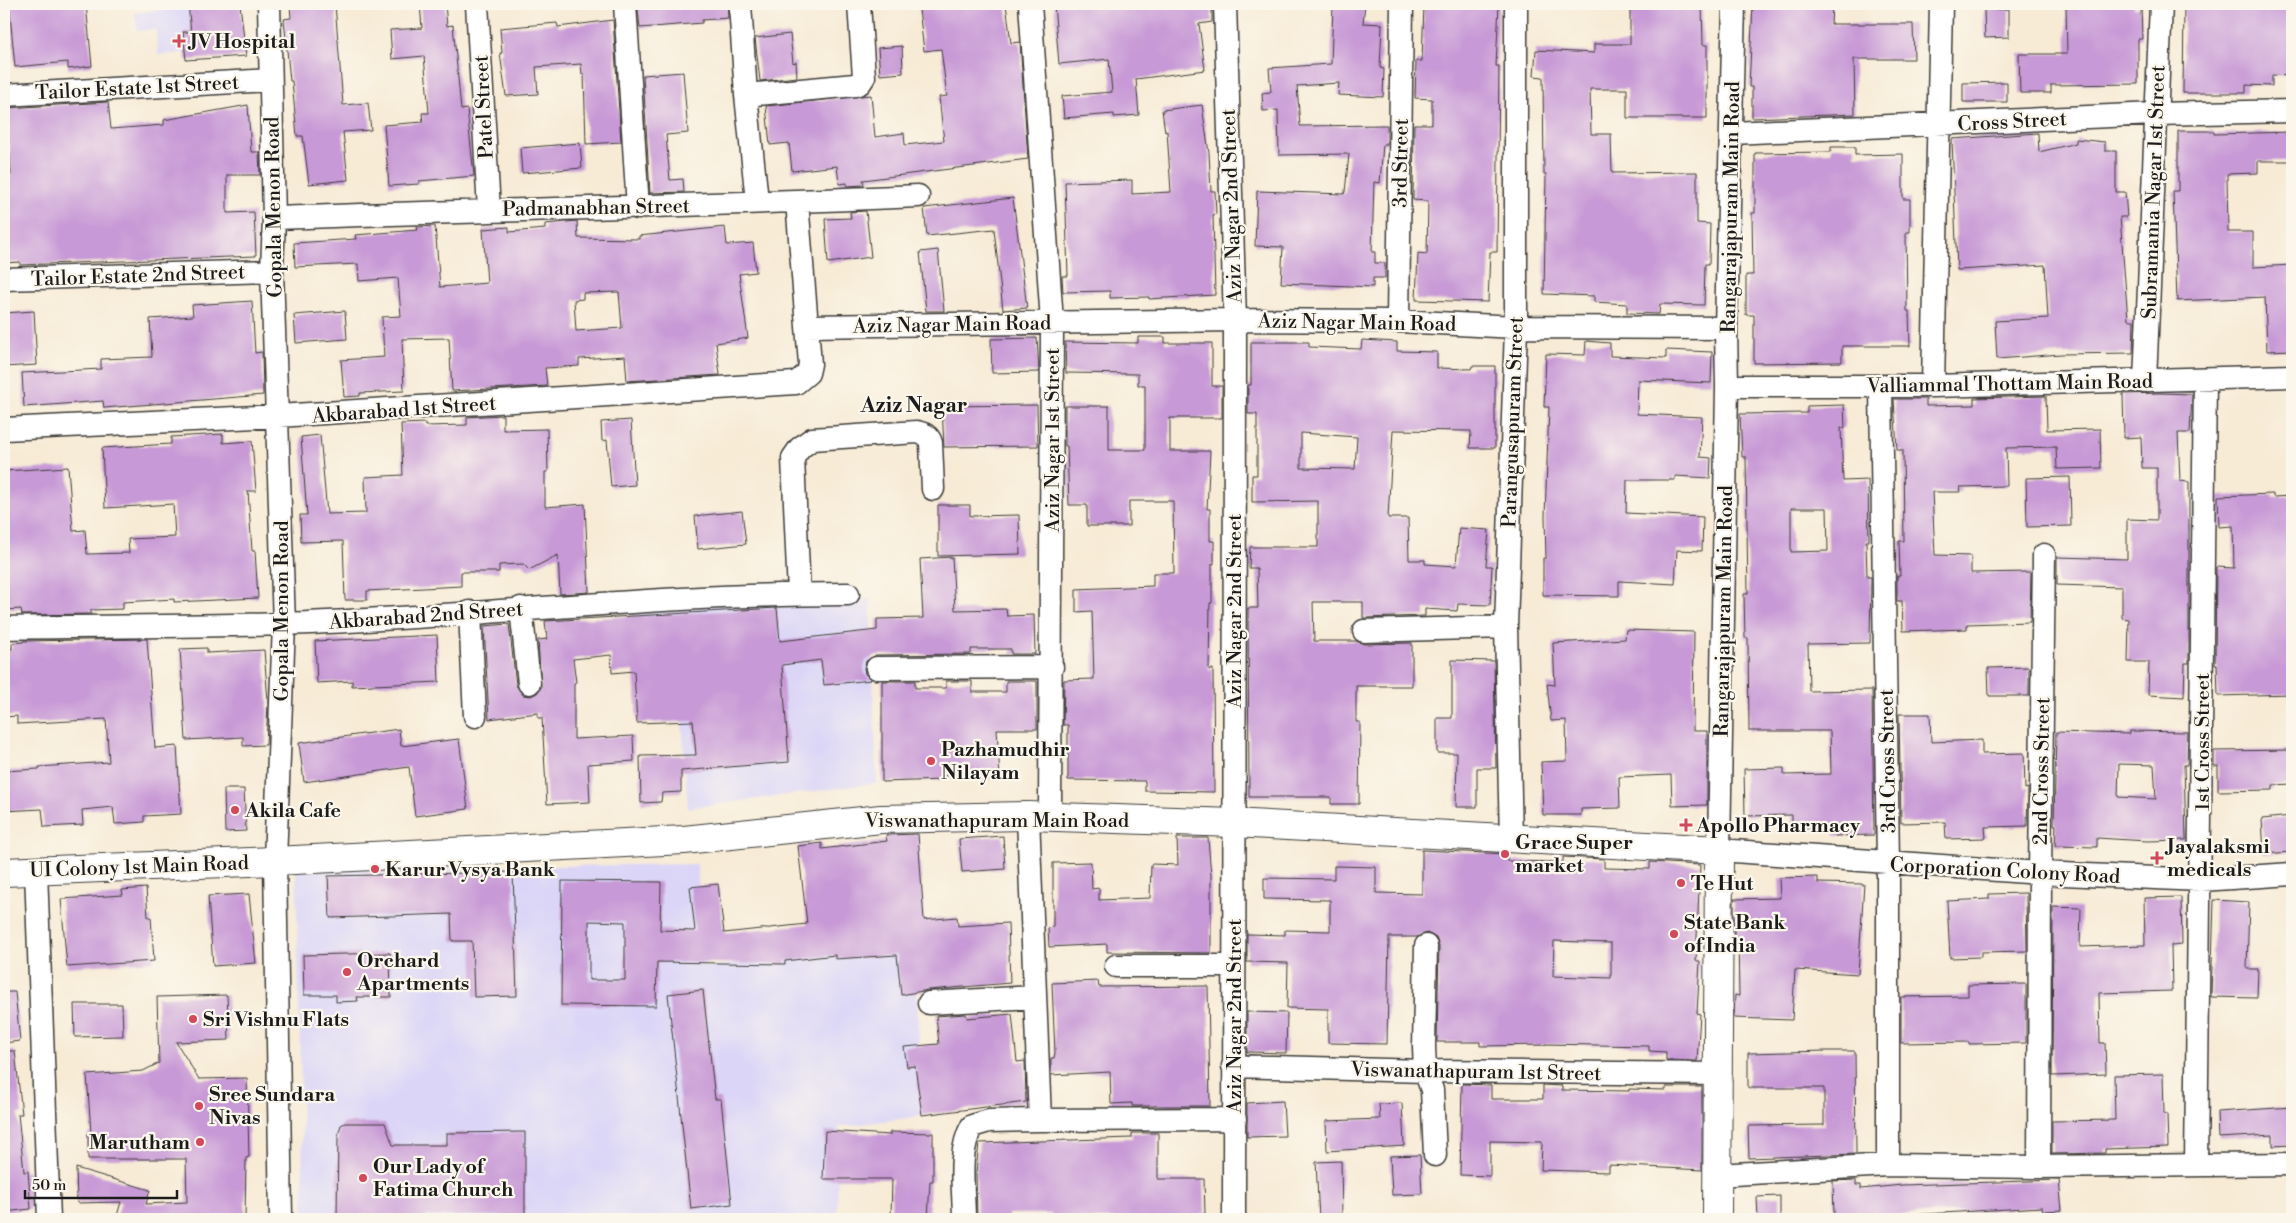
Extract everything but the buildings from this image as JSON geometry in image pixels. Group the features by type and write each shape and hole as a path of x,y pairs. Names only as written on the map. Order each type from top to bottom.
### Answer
{"main road":[{"name":"Viswanathapuram Main Road","path":"275,861 684,840 880,818 1039,816 1234,823 1719,850"},
{"name":"Rangarajapuram Main Road","path":"1717,1219 1719,850"},
{"name":"UI Colony 1st Main Road","path":"4,872 275,861"}],"street":[{"name":"Gopala Menon Road","path":"269,4 274,218 272,271 284,624 275,861 281,1219"},
{"name":"Patel Street","path":"477,4 489,210"},
{"path":"625,4 638,208"},
{"path":"740,4 746,95 757,201"},
{"path":"746,95 860,83 864,77 859,4"},
{"name":"Aziz Nagar 1st Street","path":"1030,4 1052,322 1052,667 1039,816 1034,997 1040,1120"},
{"name":"Aziz Nagar 2nd Street","path":"1225,4 1235,320 1234,1219"},
{"name":"3rd Street","path":"1398,322 1402,4"},
{"name":"Parangusapuram Street","path":"1511,839 1506,627 1516,327 1516,4"},
{"name":"Rangarajapuram Main Road","path":"1719,850 1727,386 1726,328 1734,4"},
{"path":"1933,386 1941,4"},
{"name":"Subramania Nagar 1st Street","path":"2145,381 2161,4"},
{"name":"Tailor Estate 1st Street","path":"4,95 270,80"},
{"name":"Cross Street","path":"1732,133 2155,114 2292,111"},
{"name":"Padmanabhan Street","path":"274,218 489,210 638,208 757,201 918,196"},
{"path":"797,201 807,326"},
{"name":"Tailor Estate 2nd Street","path":"4,279 272,271"},
{"name":"Aziz Nagar Main Road","path":"807,326 1235,320 1398,322 1516,327 1726,328"},
{"name":"Akbarabad 1st Street","path":"4,429 278,416 787,385 803,379 808,373 810,364 807,326"},
{"name":"Valliammal Thottam Main Road","path":"1727,386 1933,386 2205,380 2292,376"},
{"name":"1st Cross Street","path":"2196,1165 2201,880 2205,380"},
{"name":"3rd Cross Street","path":"1881,386 1888,863 1888,1165"},
{"path":"800,594 793,458 800,448 812,439 917,432 924,434 929,437 932,443 933,490"},
{"name":"2nd Cross Street","path":"2039,1167 2044,555"},
{"name":"Akbarabad 2nd Street","path":"4,628 284,624 521,608 800,594 848,594"},
{"path":"521,608 529,684"},
{"path":"470,612 475,716"},
{"path":"1364,631 1506,627"},
{"path":"877,668 1052,667"},
{"name":"Corporation Colony Road","path":"1719,850 2040,873 2201,880 2292,874"},
{"path":"36,871 49,1219"},
{"path":"1426,946 1425,1071 1432,1090 1435,1155"},
{"path":"1116,966 1234,966"},
{"path":"929,1003 1034,997"},
{"name":"Viswanathapuram 1st Street","path":"1233,1066 1425,1071 1719,1074"},
{"path":"964,1219 964,1151 966,1136 972,1126 989,1121 1234,1119"},
{"path":"1716,1175 1888,1165 2039,1167 2292,1164"}],"shaded area":[{"name":"JV Hospital","path":"198,6 203,51 158,55 156,29 137,31 135,13"},
{"path":"870,599 877,783 688,808 682,722 637,723 631,605"},
{"path":"697,864 705,967 915,945 922,1116 839,1127 837,1219 304,1219 296,870"}],"place":[{"name":"JV Hospital","path":"179,41"},
{"name":"Pazhamudhir Nilayam","path":"931,761"},
{"name":"Akila Cafe","path":"235,810"},
{"name":"Apollo Pharmacy","path":"1686,825"},
{"name":"Grace Super market","path":"1505,854"},
{"name":"Jayalaksmi medicals","path":"2157,858"},
{"name":"Karur Vysya Bank","path":"375,869"},
{"name":"Te Hut","path":"1681,883"},
{"name":"State Bank of India","path":"1674,934"},
{"name":"Orchard Apartments","path":"347,972"},
{"name":"Sri Vishnu Flats","path":"193,1019"},
{"name":"Sree Sundara Nivas","path":"199,1106"},
{"name":"Marutham","path":"200,1142"},
{"name":"Our Lady of Fatima Church","path":"363,1178"}],"district":[{"name":"Aziz Nagar","path":"914,405"}]}
